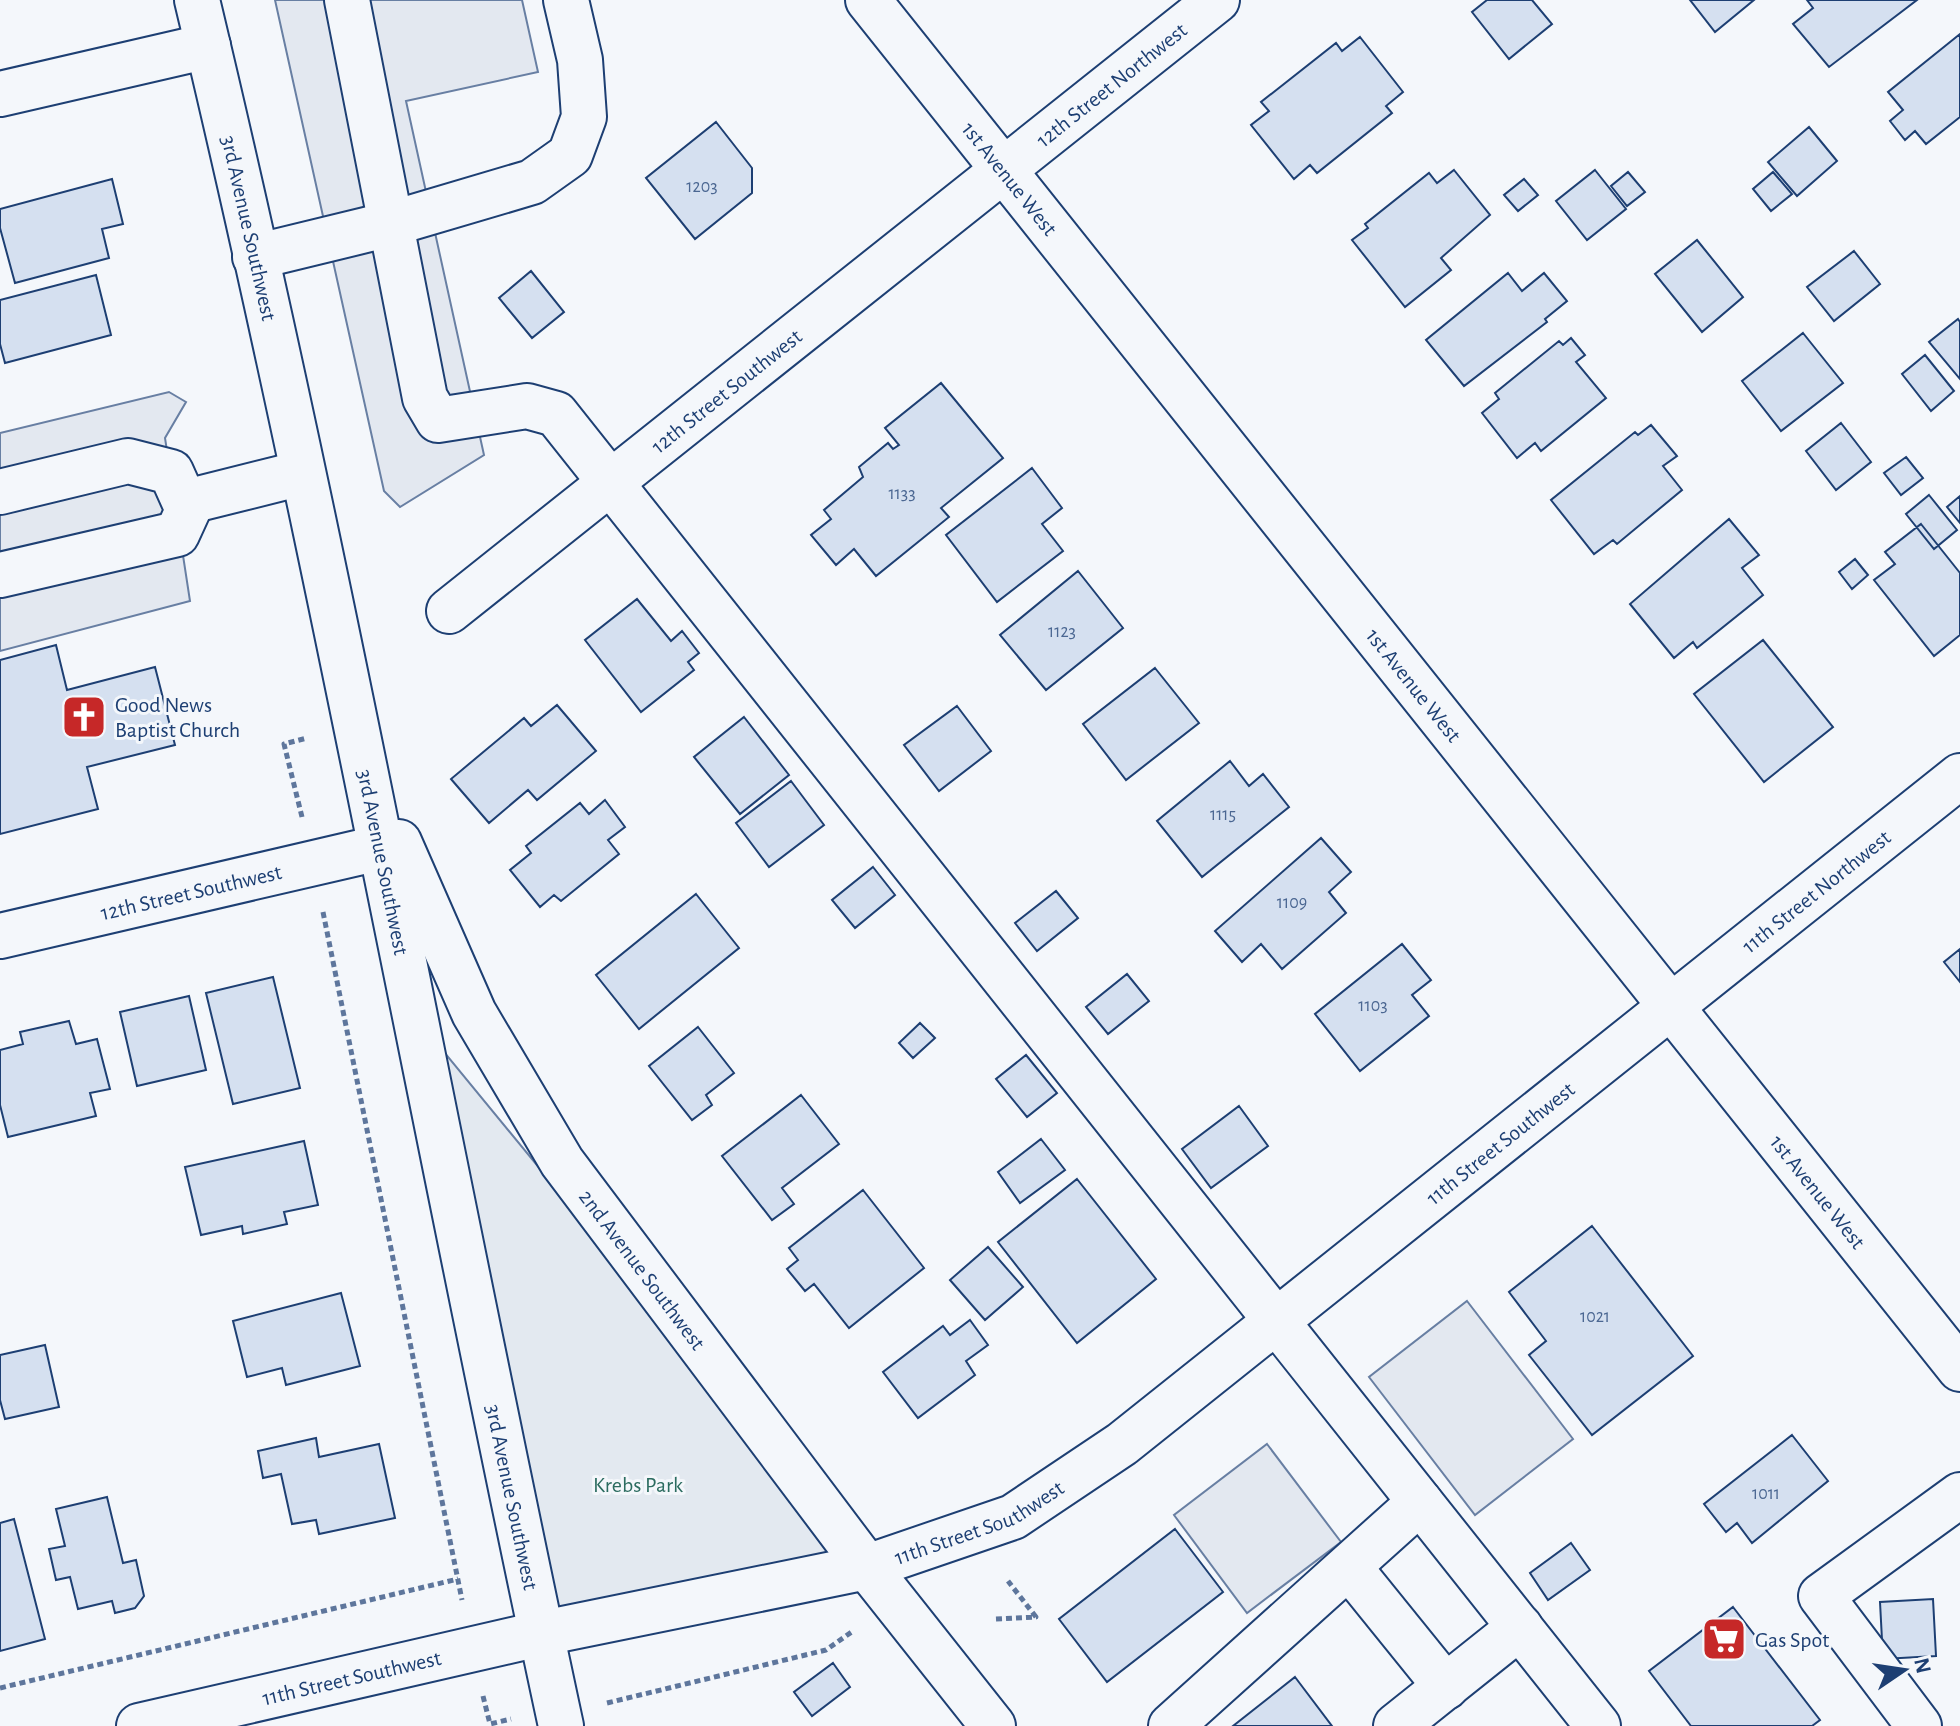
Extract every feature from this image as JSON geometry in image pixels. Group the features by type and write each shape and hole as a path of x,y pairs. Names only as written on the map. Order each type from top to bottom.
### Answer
{"main road":[{"name":"3rd Avenue Southwest","path":"197,0 367,769 412,1013 561,1726"},
{"path":"347,0 425,398 438,420 527,406 556,414 1598,1726"},
{"path":"255,257 390,224 532,182 570,155 584,117 580,60 566,0"},
{"name":"1st Avenue West","path":"868,0 1960,1369"},
{"name":"12th Street Northwest","path":"1004,169 1217,0"},
{"path":"0,94 208,46"},
{"name":"12th Street Southwest","path":"449,611 1004,169"},
{"path":"0,492 128,461 171,472 188,510 177,534 0,575"},
{"path":"186,502 302,473"},
{"name":"2nd Avenue Southwest","path":"367,769 474,1013 562,1162 867,1567 993,1726"},
{"name":"11th Street Northwest","path":"1671,1007 1960,776"},
{"name":"12th Street Southwest","path":"0,936 383,847"},
{"name":"11th Street Southwest","path":"139,1726 543,1633 867,1567 1013,1517 1122,1444 1275,1319 1671,1007"},
{"path":"1919,1726 1821,1596 1960,1495"},
{"path":"1171,1726 1420,1502"},
{"path":"1349,1567 1446,1687"},
{"path":"1396,1726 1520,1627"}],"path":[{"path":"312,737 284,744 313,864 472,1649"},
{"path":"0,1688 458,1579"},
{"path":"996,1619 1036,1617 1008,1581"},
{"path":"605,1703 826,1650 858,1628"}],"green space":[{"name":"Krebs Park","path":"412,1013 867,1567 543,1633"}],"shaded area":[{"path":"275,0 522,0 538,72 406,101 484,455 400,507 384,491"},
{"path":"169,392 186,402 165,438 190,601 0,651 0,433"},
{"path":"1467,1301 1573,1439 1475,1515 1369,1377"},
{"path":"1267,1444 1341,1542 1247,1613 1174,1515"}],"building":[{"path":"1487,0 1532,0 1552,24 1509,59 1472,12"},
{"path":"1690,0 1754,0 1715,32"},
{"path":"1807,0 1917,0 1829,67 1793,24 1813,8"},
{"path":"1960,34 1960,117 1926,144 1915,131 1905,140 1890,121 1903,110 1888,92"},
{"path":"1360,37 1403,92 1386,106 1392,113 1317,173 1310,165 1294,179 1251,125 1269,111 1261,102 1336,43 1342,51"},
{"path":"716,122 752,168 752,193 695,239 646,178"},
{"path":"1809,127 1837,161 1797,196 1768,162"},
{"path":"1454,170 1490,215 1441,258 1451,270 1405,307 1352,240 1368,228 1365,224 1429,173 1437,183"},
{"path":"1595,170 1626,209 1587,240 1556,201"},
{"path":"1628,172 1645,192 1627,206 1611,186"},
{"path":"1773,172 1792,194 1771,211 1753,189"},
{"path":"112,179 123,224 102,229 109,258 15,283 0,228 0,209"},
{"path":"1524,179 1538,195 1518,211 1504,195"},
{"path":"1697,240 1743,297 1702,332 1655,274"},
{"path":"1854,251 1880,284 1834,321 1807,287"},
{"path":"531,271 564,312 532,338 499,298"},
{"path":"1508,273 1522,291 1544,273 1567,301 1545,319 1547,322 1464,386 1426,340"},
{"path":"96,275 111,335 5,363 0,344 0,300"},
{"path":"1958,319 1960,322 1960,379 1929,342"},
{"path":"1803,333 1843,383 1781,431 1742,381"},
{"path":"1571,338 1585,355 1576,362 1606,398 1541,451 1535,443 1517,458 1482,413 1499,399 1495,393 1559,341 1563,345"},
{"path":"1925,355 1954,391 1931,411 1902,374"},
{"path":"941,383 1003,458 941,508 949,517 876,576 854,549 836,565 811,535 831,519 824,510 863,477 859,467 888,443 893,449 899,445 885,428"},
{"path":"1841,423 1871,462 1836,490 1806,451"},
{"path":"1651,425 1677,456 1663,466 1682,490 1617,544 1613,540 1594,554 1551,500 1635,432 1638,435"},
{"path":"1906,457 1923,478 1901,495 1884,473"},
{"path":"1032,468 1062,508 1042,524 1063,551 997,602 946,535"},
{"path":"1929,495 1957,530 1934,549 1906,514"},
{"path":"1960,496 1960,523 1947,507"},
{"path":"1729,519 1759,555 1742,568 1763,595 1697,648 1693,642 1674,658 1630,604"},
{"path":"1921,524 1960,573 1960,635 1934,656 1874,580 1895,564 1885,552"},
{"path":"1855,559 1868,575 1852,589 1839,572"},
{"path":"1078,571 1123,628 1046,690 1000,635"},
{"path":"637,599 671,641 682,631 699,653 688,662 694,670 641,712 585,640"},
{"path":"1763,640 1833,727 1764,782 1694,694"},
{"name":"Good News Baptist Church","path":"56,645 67,690 155,667 175,745 87,767 98,809 0,834 0,660"},
{"path":"1155,668 1199,723 1126,780 1083,724"},
{"path":"557,705 596,751 537,800 528,790 489,823 451,779 524,718 531,726"},
{"path":"957,706 991,751 939,791 904,745"},
{"path":"744,717 789,775 740,814 694,757"},
{"path":"1230,761 1249,786 1263,774 1289,807 1202,877 1157,821"},
{"path":"791,781 824,825 769,867 736,823"},
{"path":"605,800 625,827 608,840 619,854 561,901 554,895 540,907 510,870 531,853 526,846 580,803 589,814"},
{"path":"1321,838 1351,872 1329,892 1346,913 1282,969 1261,944 1242,962 1215,931"},
{"path":"873,867 895,895 855,928 832,900"},
{"path":"1056,891 1078,918 1037,951 1015,923"},
{"path":"696,894 739,948 639,1029 596,975"},
{"path":"1402,944 1431,980 1412,995 1429,1016 1360,1071 1315,1014"},
{"path":"1960,949 1960,982 1944,962"},
{"path":"1127,974 1149,1001 1108,1034 1086,1007"},
{"path":"273,977 300,1088 233,1104 206,993"},
{"path":"189,996 206,1070 137,1086 120,1012"},
{"path":"69,1021 76,1044 97,1039 110,1089 90,1093 96,1116 8,1137 0,1105 0,1050 23,1044 20,1032"},
{"path":"920,1023 935,1038 913,1058 899,1043"},
{"path":"698,1027 734,1073 706,1095 712,1105 692,1120 649,1066"},
{"path":"1026,1055 1057,1093 1027,1117 996,1079"},
{"path":"801,1095 839,1144 782,1188 794,1204 772,1220 722,1156"},
{"path":"1239,1106 1268,1146 1211,1188 1182,1149"},
{"path":"1041,1139 1065,1170 1020,1203 998,1172"},
{"path":"304,1141 318,1205 284,1212 287,1224 243,1234 242,1226 201,1235 185,1167"},
{"path":"1077,1179 1156,1279 1077,1343 998,1242"},
{"path":"863,1190 924,1268 849,1328 814,1284 805,1291 787,1269 798,1260 789,1248"},
{"path":"1592,1226 1693,1356 1592,1435 1529,1355 1546,1341 1509,1292"},
{"path":"988,1247 1023,1287 985,1320 950,1280"},
{"path":"341,1293 360,1366 286,1385 282,1368 247,1377 233,1321"},
{"path":"970,1320 988,1345 966,1361 975,1375 918,1418 883,1372 943,1326 950,1335"},
{"path":"45,1345 59,1407 5,1419 0,1400 0,1355"},
{"path":"1792,1435 1828,1481 1752,1543 1737,1523 1726,1532 1704,1504"},
{"path":"316,1438 319,1457 379,1444 395,1518 319,1534 316,1520 292,1524 281,1474 263,1478 258,1451"},
{"path":"107,1497 123,1563 136,1560 144,1596 135,1608 115,1613 112,1601 78,1609 70,1577 56,1580 49,1549 65,1546 56,1509"},
{"path":"14,1519 45,1639 0,1651 0,1523"},
{"path":"1175,1529 1223,1592 1107,1682 1059,1619"},
{"path":"1571,1543 1590,1570 1548,1600 1530,1573"},
{"path":"1933,1599 1936,1656 1883,1659 1880,1602"},
{"name":"Gas Spot","path":"1733,1607 1820,1720 1812,1726 1691,1726 1649,1671"},
{"path":"833,1663 850,1687 812,1716 794,1692"},
{"path":"1295,1677 1332,1726 1233,1726"}],"place":[{"name":"Good News Baptist Church","path":"84,717"},
{"name":"Gas Spot","path":"1724,1639"}]}
